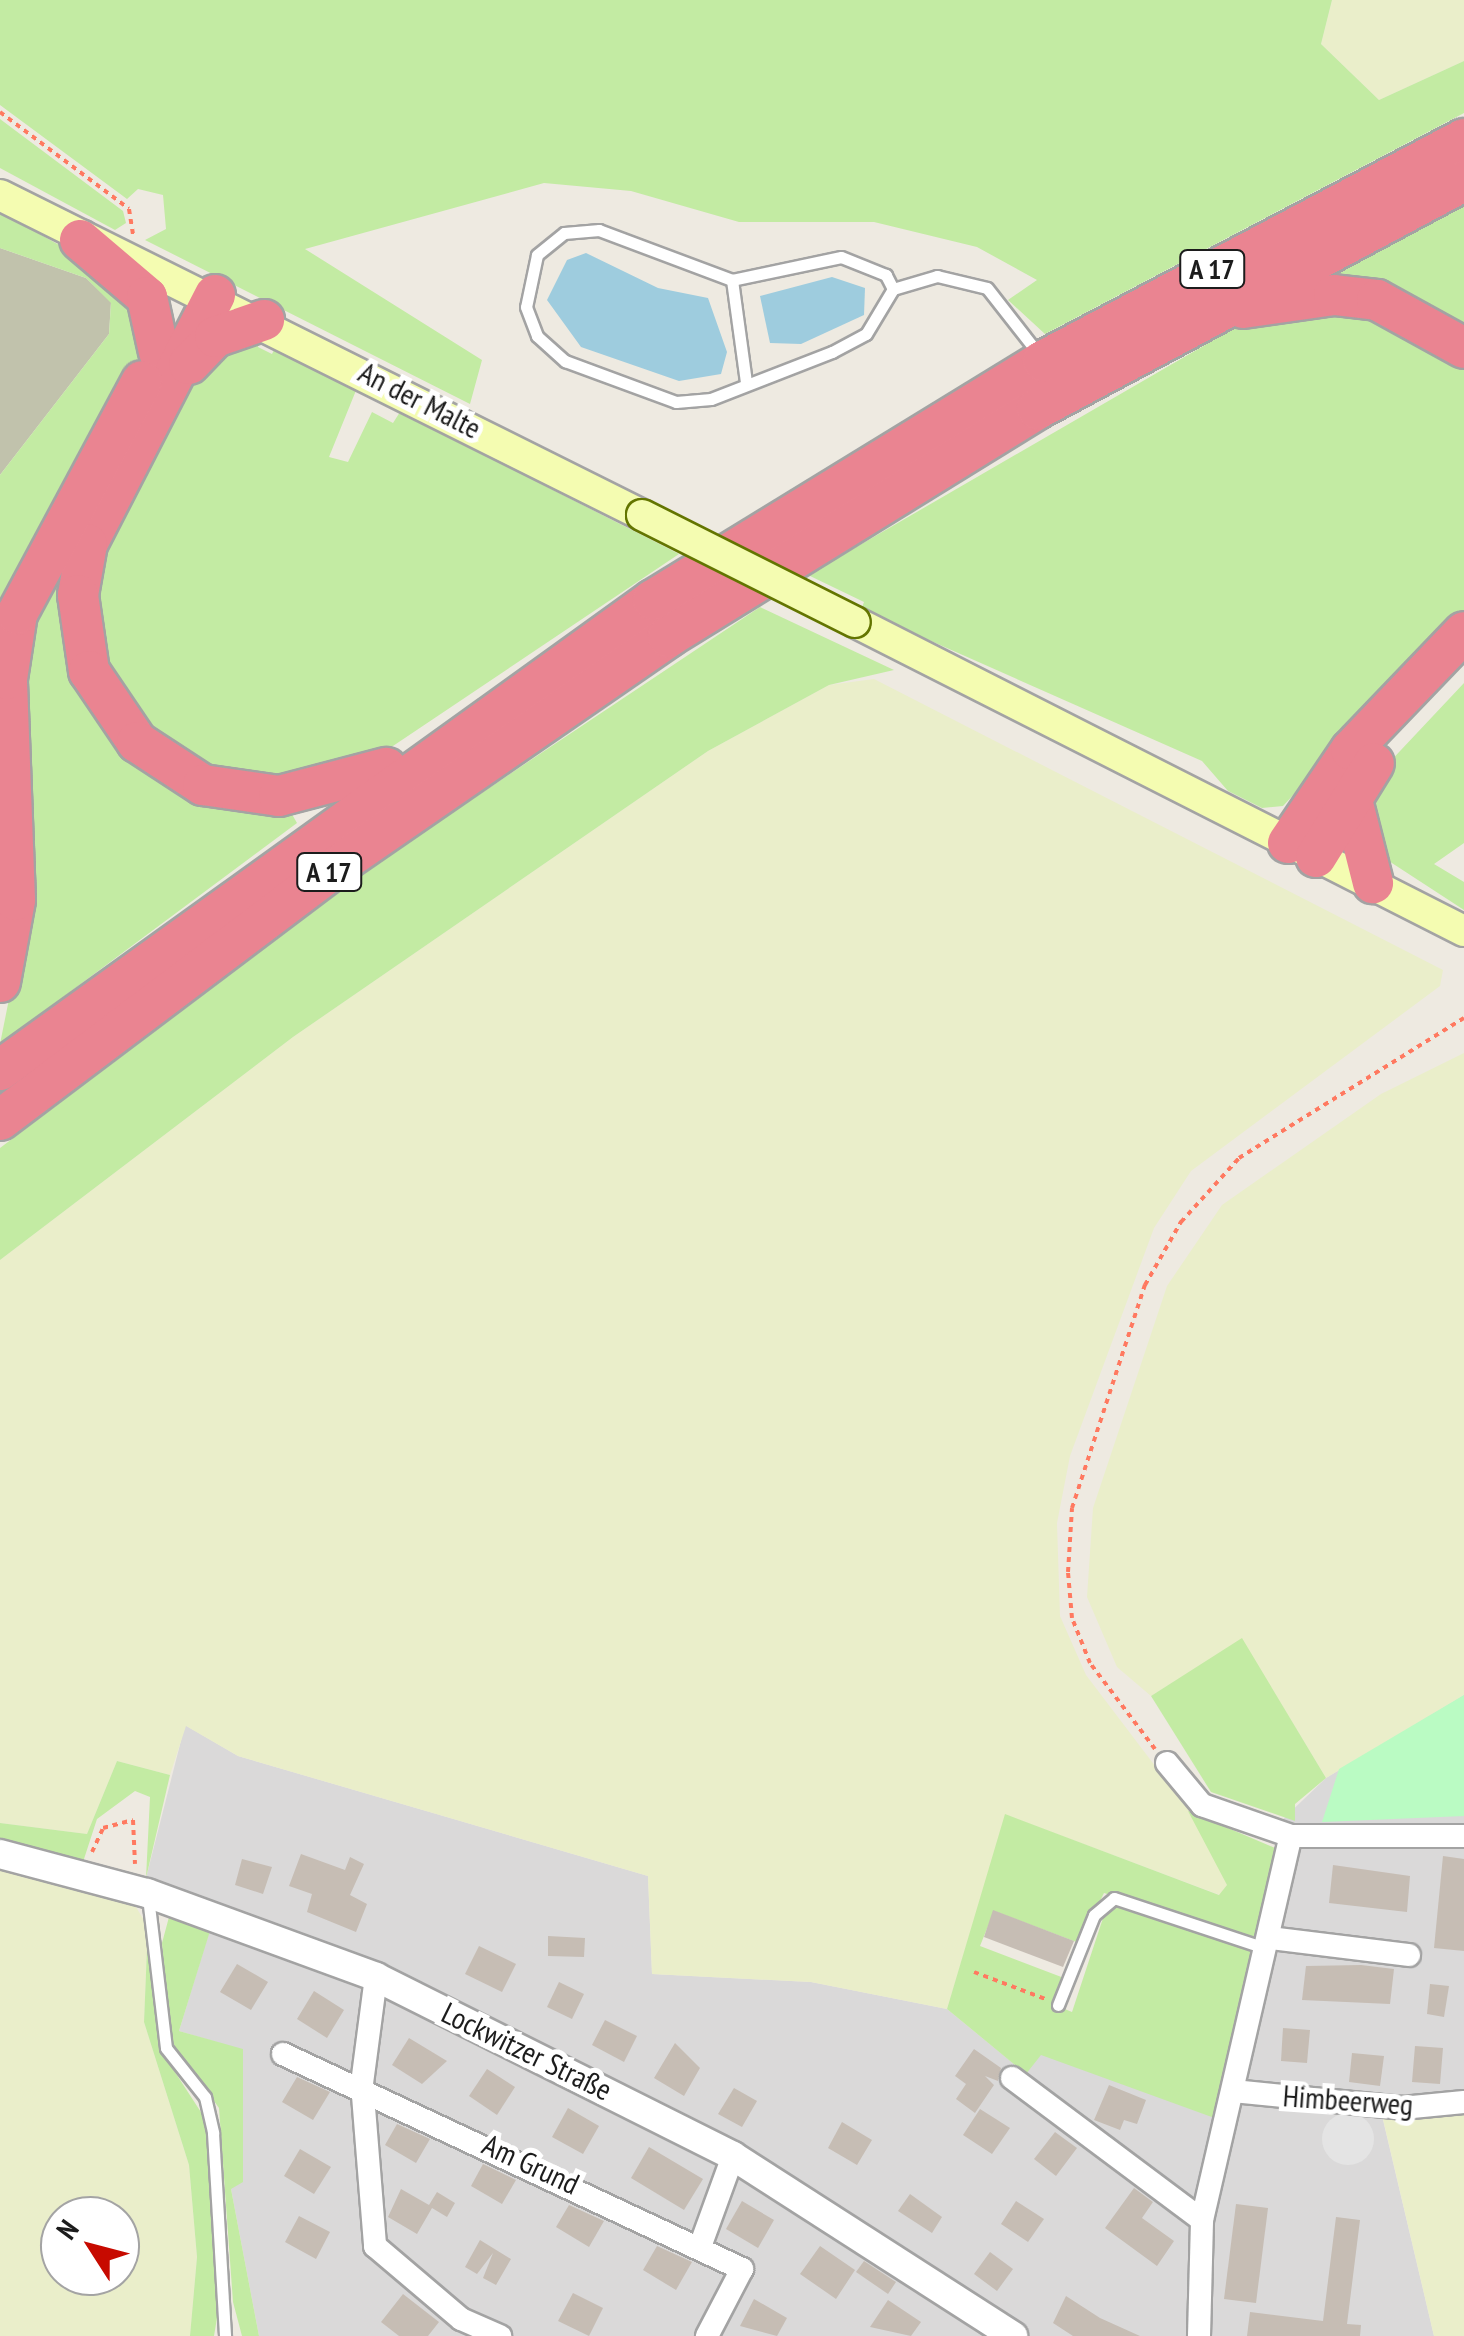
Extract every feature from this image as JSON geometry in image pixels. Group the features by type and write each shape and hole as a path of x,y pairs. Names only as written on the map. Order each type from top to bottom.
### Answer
{"highway":[{"name":"A 17","path":"0,1070 440,746 653,600 1043,361 1464,139"},
{"name":"A 17","path":"0,1120 348,858 652,648 1200,318 1464,181"},
{"path":"80,240 147,297 164,369"},
{"path":"0,982 16,900 6,679 17,614 164,369 206,291"},
{"path":"1200,318 1334,295 1378,300 1464,348"},
{"path":"264,320 214,338 164,369 81,571 89,671 110,708 179,775 257,797 349,782 440,746"},
{"path":"1302,850 1351,750 1464,632"},
{"path":"1302,850 1464,671"},
{"path":"1351,796 1373,883"}],"main road":[{"name":"An der Malte","path":"0,174 130,244 206,291"},
{"name":"An der Malte","path":"0,195 80,240 206,291 264,320 1464,932"}],"street":[{"path":"1167,1764 1202,1804 1291,1836 1464,1836"},
{"path":"1199,2336 1202,2220 1291,1836"},
{"name":"Lockwitzer Straße","path":"0,1854 139,1891 376,1977 733,2156 1013,2336"},
{"path":"1269,1943 1409,1955"},
{"path":"376,1977 362,2083 375,2246 461,2319 500,2336"},
{"name":"Am Grund","path":"283,2054 362,2083 701,2244 742,2268 707,2336"},
{"path":"1012,2078 1202,2220"},
{"name":"Himbeerweg","path":"1232,2091 1402,2108 1464,2102"},
{"path":"701,2244 733,2156"}],"lane":[{"path":"893,288 886,275 841,257 732,280 600,230 564,233 537,255 526,308 537,336 595,379 676,402 710,399 866,334 893,288 937,276 987,288 1043,361"},
{"path":"732,280 746,382"},
{"path":"139,1891 166,2048 205,2097 214,2133 225,2336"},
{"path":"1058,2005 1094,1915 1114,1898 1269,1943"}],"path":[{"path":"0,112 128,209 138,223 130,244"},
{"path":"1167,1764 1090,1663 1072,1618 1068,1572 1072,1508 1146,1285 1181,1222 1239,1158 1464,1018"},
{"path":"86,1876 103,1828 132,1820 139,1891"},
{"path":"974,1972 1058,2005"}],"shaded area":[{"path":"1332,0 1464,0 1464,61 1379,100 1321,44"},
{"path":"0,248 86,278 111,302 109,334 0,475"},
{"path":"874,679 1443,970 1440,986 1191,1171 1154,1228 1070,1456 1057,1523 1060,1616 1086,1675 1206,1833 1227,1885 1220,1895 1006,1815 947,2009 811,1982 652,1974 648,1876 238,1756 186,1726 170,1775 117,1761 87,1834 0,1823 0,1260 293,1037 708,751 829,685"},
{"path":"1464,1053 1464,1695 1326,1778 1242,1639 1151,1696 1117,1667 1087,1597 1093,1508 1167,1286 1222,1205 1381,1094"},
{"path":"1464,1695 1464,2114 1383,2120 1434,2336 259,2336 231,2189 243,2050 179,2031 218,1903 146,1878 185,1725 238,1756 648,1876 652,1974 811,1982 947,2009 1025,2073 1041,2054 1220,2119 1281,1821 1326,1778"},
{"path":"0,1865 136,1907 148,1927 144,2022 189,2165 197,2257 190,2336 0,2336"},
{"path":"1348,2113 1367,2120 1374,2139 1367,2158 1348,2165 1329,2158 1322,2139 1329,2120"},
{"path":"1464,2114 1464,2336 1434,2336 1383,2119"}],"green space":[{"path":"0,0 1332,0 1321,44 1379,100 1464,61 1464,113 1045,334 1008,300 1037,280 977,247 874,222 739,222 631,191 544,183 305,249 482,360 470,404 145,240 166,229 163,195 138,189 127,199 0,105"},
{"path":"0,119 123,211 126,223 115,230 0,168"},
{"path":"1464,206 1464,331 1340,283 1336,269"},
{"path":"0,212 122,280 147,349 0,664 0,475 109,334 111,303 86,278 0,248"},
{"path":"1374,313 1464,366 1464,611 1283,806 1262,808 1228,791 1202,761 861,610 864,602 808,575 1231,330 1274,316"},
{"path":"259,339 258,347 272,354 276,346 357,388 329,457 348,462 372,412 393,423 400,412 679,554 387,750 257,784 164,750 102,667 91,574 178,395 215,349"},
{"path":"95,495 94,711 289,809 297,823 0,1044 14,974 20,641"},
{"path":"760,607 894,670 829,685 708,751 293,1037 0,1260 0,1148 390,854"},
{"path":"1464,683 1464,843 1434,864 1464,882 1464,910 1375,852 1369,784"},
{"path":"1242,1638 1326,1778 1295,1804 1295,1821 1211,1792 1151,1696"},
{"path":"1464,1695 1464,1816 1322,1822 1339,1769"},
{"path":"117,1761 170,1775 146,1878 150,1797 135,1791 97,1819 83,1862 0,1840 0,1823 87,1834"},
{"path":"1188,1811 1275,1848 1261,1941 1104,1893 1079,1943 994,1911 980,1946 1064,1978 1055,2005 1072,2012 1106,1909 1117,1902 1246,1945 1253,1952 1220,2120 1041,2055 1026,2074 947,2009 1005,1814 1219,1895 1227,1885"},
{"path":"169,1917 210,1931 179,2031 243,2049 243,2182 231,2189 259,2336 242,2336 233,2302 219,2108 168,2037 162,1943"},
{"path":"148,1924 160,2049 208,2123 221,2294 214,2336 190,2336 197,2257 189,2165 144,2022"}],"water":[{"path":"586,253 658,288 708,298 727,352 721,374 679,381 581,347 547,300 567,260"},
{"path":"832,277 865,288 864,315 801,344 770,343 760,296"}],"building":[{"path":"301,1854 345,1870 350,1857 364,1864 350,1895 367,1904 356,1932 307,1912 312,1894 289,1886"},
{"path":"1443,1856 1464,1859 1464,1951 1434,1948"},
{"path":"242,1859 272,1867 263,1894 235,1885"},
{"path":"1333,1865 1410,1876 1407,1912 1329,1903"},
{"path":"993,1910 1074,1941 1063,1967 984,1937"},
{"path":"548,1936 585,1938 584,1957 548,1956"},
{"path":"479,1946 516,1964 502,1992 465,1974"},
{"path":"237,1964 268,1982 251,2010 220,1992"},
{"path":"1306,1966 1394,1969 1390,2004 1302,2000"},
{"path":"559,1982 584,1994 572,2019 547,2007"},
{"path":"1430,1984 1449,1986 1444,2017 1427,2014"},
{"path":"314,1991 344,2010 327,2038 297,2019"},
{"path":"605,2020 637,2036 624,2062 592,2045"},
{"path":"1283,2028 1310,2030 1307,2063 1281,2061"},
{"path":"409,2038 447,2061 422,2084 392,2065"},
{"path":"675,2043 700,2068 684,2096 654,2078"},
{"path":"1415,2046 1443,2048 1440,2084 1412,2082"},
{"path":"974,2049 1001,2068 998,2081 985,2076 994,2085 975,2113 956,2099 966,2084 955,2076"},
{"path":"1352,2053 1384,2056 1380,2086 1349,2082"},
{"path":"487,2069 515,2087 497,2115 469,2096"},
{"path":"297,2077 330,2092 313,2120 282,2102"},
{"path":"1109,2085 1146,2100 1137,2124 1124,2120 1120,2130 1094,2120"},
{"path":"734,2088 757,2101 742,2127 718,2114"},
{"path":"568,2108 599,2126 583,2154 552,2137"},
{"path":"980,2109 1010,2128 992,2154 963,2135"},
{"path":"842,2122 872,2140 857,2165 828,2148"},
{"path":"397,2124 430,2139 416,2163 385,2145"},
{"path":"1055,2132 1077,2148 1056,2176 1034,2159"},
{"path":"649,2147 703,2179 684,2210 631,2178"},
{"path":"300,2149 331,2167 314,2194 284,2176"},
{"path":"483,2164 516,2180 502,2204 471,2186"},
{"path":"1134,2188 1153,2202 1142,2218 1174,2241 1157,2266 1105,2228"},
{"path":"401,2189 429,2205 437,2192 455,2203 447,2217 432,2208 417,2234 388,2217"},
{"path":"910,2194 942,2217 932,2233 898,2211"},
{"path":"742,2201 774,2220 758,2248 726,2229"},
{"path":"1016,2201 1044,2219 1028,2242 1001,2224"},
{"path":"1236,2204 1268,2208 1256,2303 1224,2299"},
{"path":"569,2205 604,2221 589,2247 556,2227"},
{"path":"299,2216 330,2232 316,2259 285,2242"},
{"path":"1336,2217 1360,2220 1347,2324 1361,2325 1360,2336 1247,2336 1250,2312 1323,2321"},
{"path":"480,2240 511,2259 496,2285 483,2278 493,2253 477,2274 465,2267"},
{"path":"657,2246 692,2262 676,2290 643,2270"},
{"path":"820,2246 855,2270 836,2299 800,2274"},
{"path":"990,2252 1013,2269 997,2291 974,2274"},
{"path":"864,2261 896,2282 888,2294 856,2272"},
{"path":"573,2293 603,2308 589,2336 558,2321"},
{"path":"403,2294 439,2322 428,2336 399,2336 381,2322"},
{"path":"1066,2296 1100,2318 1140,2336 1073,2336 1053,2323"},
{"path":"754,2299 787,2318 777,2336 740,2326"},
{"path":"888,2300 921,2322 911,2336 870,2327"}]}
